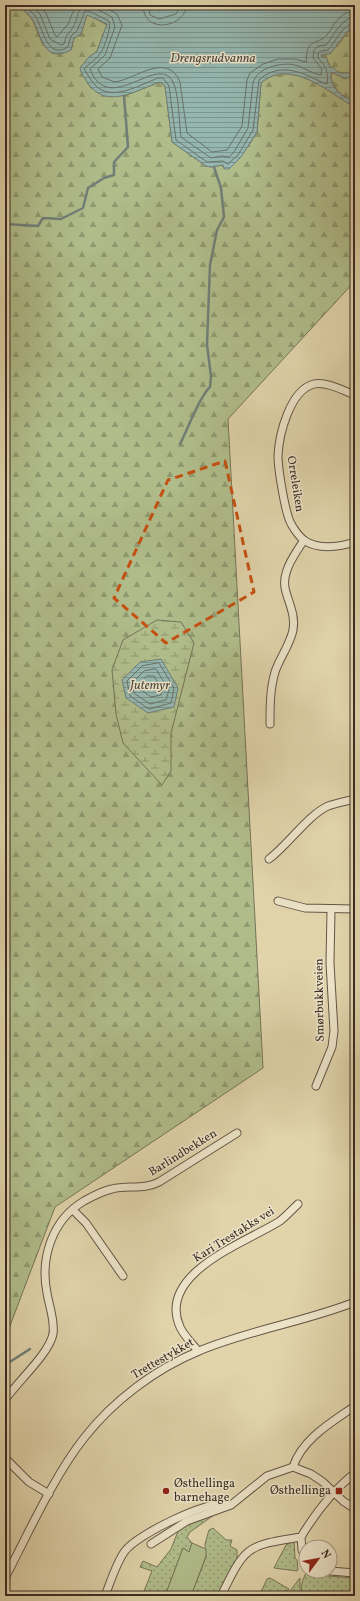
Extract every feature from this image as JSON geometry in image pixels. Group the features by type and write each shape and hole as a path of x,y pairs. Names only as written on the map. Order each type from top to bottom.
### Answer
{"street":[{"name":"Orreleiken","path":"304,540 294,529 288,516 278,457 281,435 287,416 298,394 303,388 316,383 355,395"},
{"path":"270,724 271,690 275,672 290,642 294,628 294,618 285,587 286,576 291,561 304,540 317,545 330,547 355,542"},
{"path":"269,859 281,850 314,816 327,807 355,799"},
{"path":"278,901 305,908 331,910 355,909"},
{"name":"Smørbukkveien","path":"316,1086 328,1059 333,1039 330,963 331,910"},
{"name":"Barlindbekken","path":"5,1400 43,1353 53,1335 52,1314 46,1289 44,1268 49,1243 64,1219 83,1202 103,1192 126,1187 146,1187 160,1182 237,1133"},
{"name":"Kari Trestakks vei","path":"198,1351 179,1326 177,1317 177,1305 184,1284 199,1268 280,1220 298,1204"},
{"path":"73,1210 86,1223 123,1276"},
{"name":"Trettestykket","path":"5,1578 49,1494 84,1438 110,1410 134,1389 158,1372 198,1351 355,1302"},
{"path":"294,1467 301,1449 324,1429 355,1406"},
{"path":"5,1458 29,1482 49,1494"},
{"path":"151,1544 187,1521 231,1505 267,1476 294,1467 312,1474 334,1490 343,1501 355,1508"},
{"path":"301,1539 301,1536 312,1518 334,1490 355,1473"},
{"path":"105,1596 125,1551 139,1539 195,1510 215,1504 231,1505"},
{"path":"221,1596 237,1565 250,1550 264,1544 301,1536"},
{"path":"338,1572 355,1573"}],"highlighted area":[{"path":"225,461 254,592 166,643 114,598 168,480"}],"green space":[{"path":"5,5 19,5 32,19 43,45 71,50 74,38 81,34 87,14 107,25 97,51 88,58 87,82 91,88 124,96 160,82 165,86 172,142 206,166 211,167 223,165 248,147 257,132 261,83 273,76 285,74 297,75 322,86 355,107 355,281 228,419 263,1068 55,1207 5,1339"},
{"path":"355,25 355,100 346,97 338,91 331,78 331,73 345,79 352,73 336,71 330,67 326,58 323,58 321,55 326,54 335,48"},
{"name":"Jutemyr","path":"157,620 181,622 194,643 171,733 171,771 162,785 123,743 116,714 112,670 123,640"},
{"path":"214,1515 190,1532 187,1537 192,1543 189,1552 183,1548 165,1596 142,1596 152,1571 140,1567 143,1561 157,1567 171,1549 179,1529 194,1521"},
{"path":"213,1528 226,1540 232,1540 230,1546 237,1550 237,1560 219,1596 191,1596 206,1557 205,1544 209,1530"},
{"path":"294,1541 297,1571 274,1568 286,1545"},
{"path":"192,1543 206,1549 206,1556 191,1596 165,1596 183,1548 189,1552"},
{"path":"338,1577 355,1578 355,1596 302,1596 301,1587 303,1579 338,1579"},
{"path":"270,1578 289,1589 283,1594 279,1595 259,1596 267,1579"},
{"path":"299,1579 300,1579 300,1596 290,1591"}],"water":[{"name":"Drengsrudvanna","path":"19,5 158,5 158,10 178,5 355,5 355,25 346,33 330,54 321,55 323,58 326,57 330,67 334,68 339,73 352,73 353,75 346,79 331,73 331,78 332,83 342,95 346,98 355,100 355,107 321,86 297,75 284,74 272,76 261,83 257,132 241,157 229,169 224,169 223,165 211,167 206,166 172,142 165,86 160,82 122,96 112,97 95,91 87,82 80,68 88,58 97,51 107,24 87,15 81,34 74,38 71,50 62,54 54,54 49,51 41,40 28,13"},
{"name":"Jutemyr","path":"161,659 178,688 174,707 148,713 126,698 122,680 140,662"}],"waterway":[{"path":"5,224 38,226 43,218 61,219 83,208 88,188 104,178 114,175 114,162 128,147 124,96"},
{"path":"180,444 202,397 210,387 211,376 207,345 210,265 217,230 224,217 221,188 214,167"},
{"name":"Barlindbekken","path":"5,1365 30,1349"}],"place":[{"name":"Østhellinga barnehage","path":"166,1491"},
{"name":"Østhellinga","path":"339,1491"}]}
